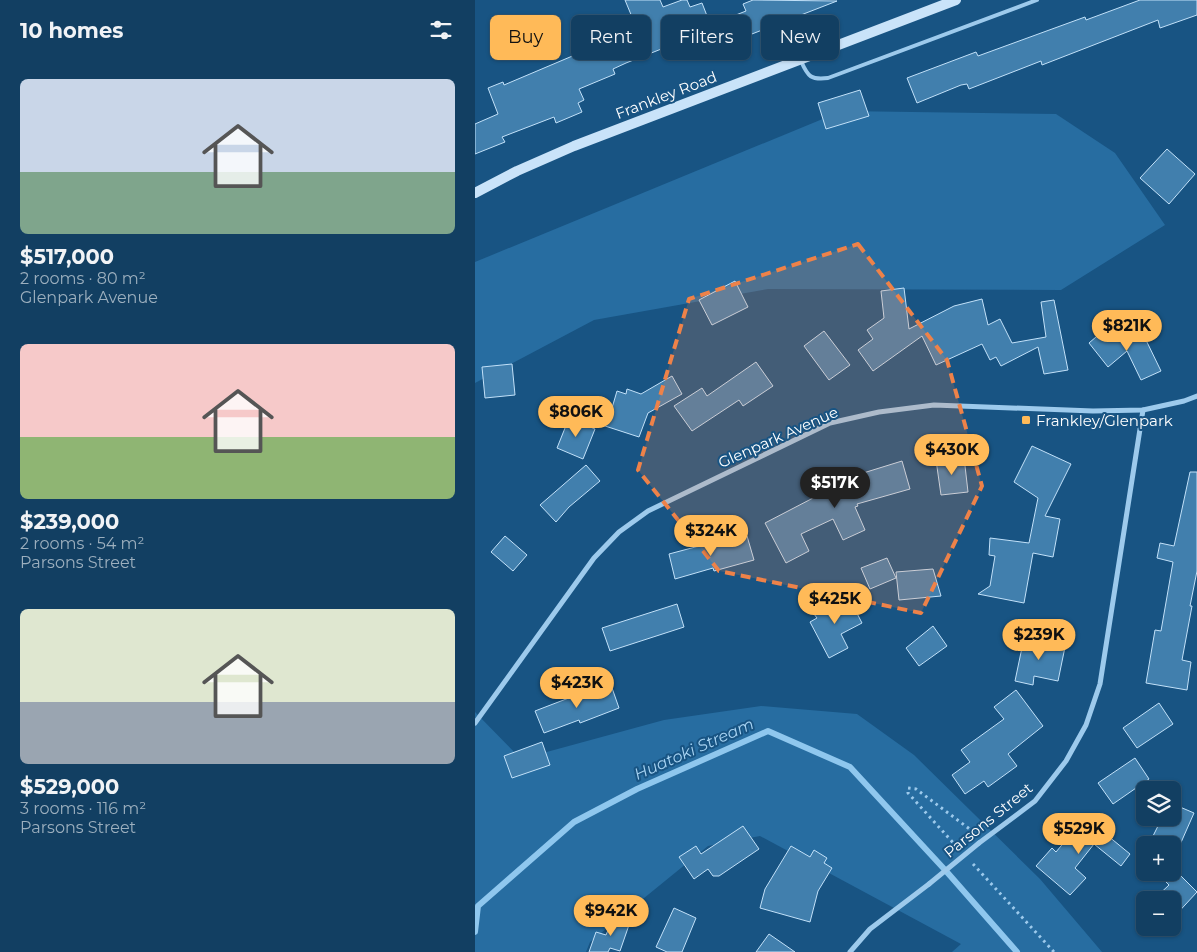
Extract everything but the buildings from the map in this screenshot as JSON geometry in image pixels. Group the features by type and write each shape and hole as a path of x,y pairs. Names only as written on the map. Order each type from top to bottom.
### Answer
{"street":[{"name":"Frankley Road","path":"839,45 956,0"},
{"name":"Frankley Road","path":"475,193 517,171 574,146 798,60"},
{"name":"Glenpark Avenue","path":"475,722 594,558 619,532 648,511 822,428 879,412 934,405 1093,411 1143,410 1184,401 1197,396"},
{"name":"Parsons Street","path":"850,952 870,929 1035,801 1066,761 1086,725 1100,684 1143,410"}],"lane":[{"path":"801,60 807,74 816,80 828,78 1037,0"}],"highlighted area":[{"path":"858,244 947,360 982,486 921,613 719,571 638,470 689,299"}],"shaded area":[{"path":"842,111 1056,114 1115,153 1165,225 1061,290 768,289 594,320 475,383 475,262"},
{"path":"761,706 857,714 914,755 1040,879 1102,952 952,952 961,944 760,836 708,846 590,942 586,952 475,952 475,712 521,759 664,720"}],"waterway":[{"name":"Huatoki Stream","path":"475,932 478,906 574,822 637,789 768,731 850,767 946,871 1017,952"}],"place":[{"name":"Frankley/Glenpark","path":"1026,420"}]}
